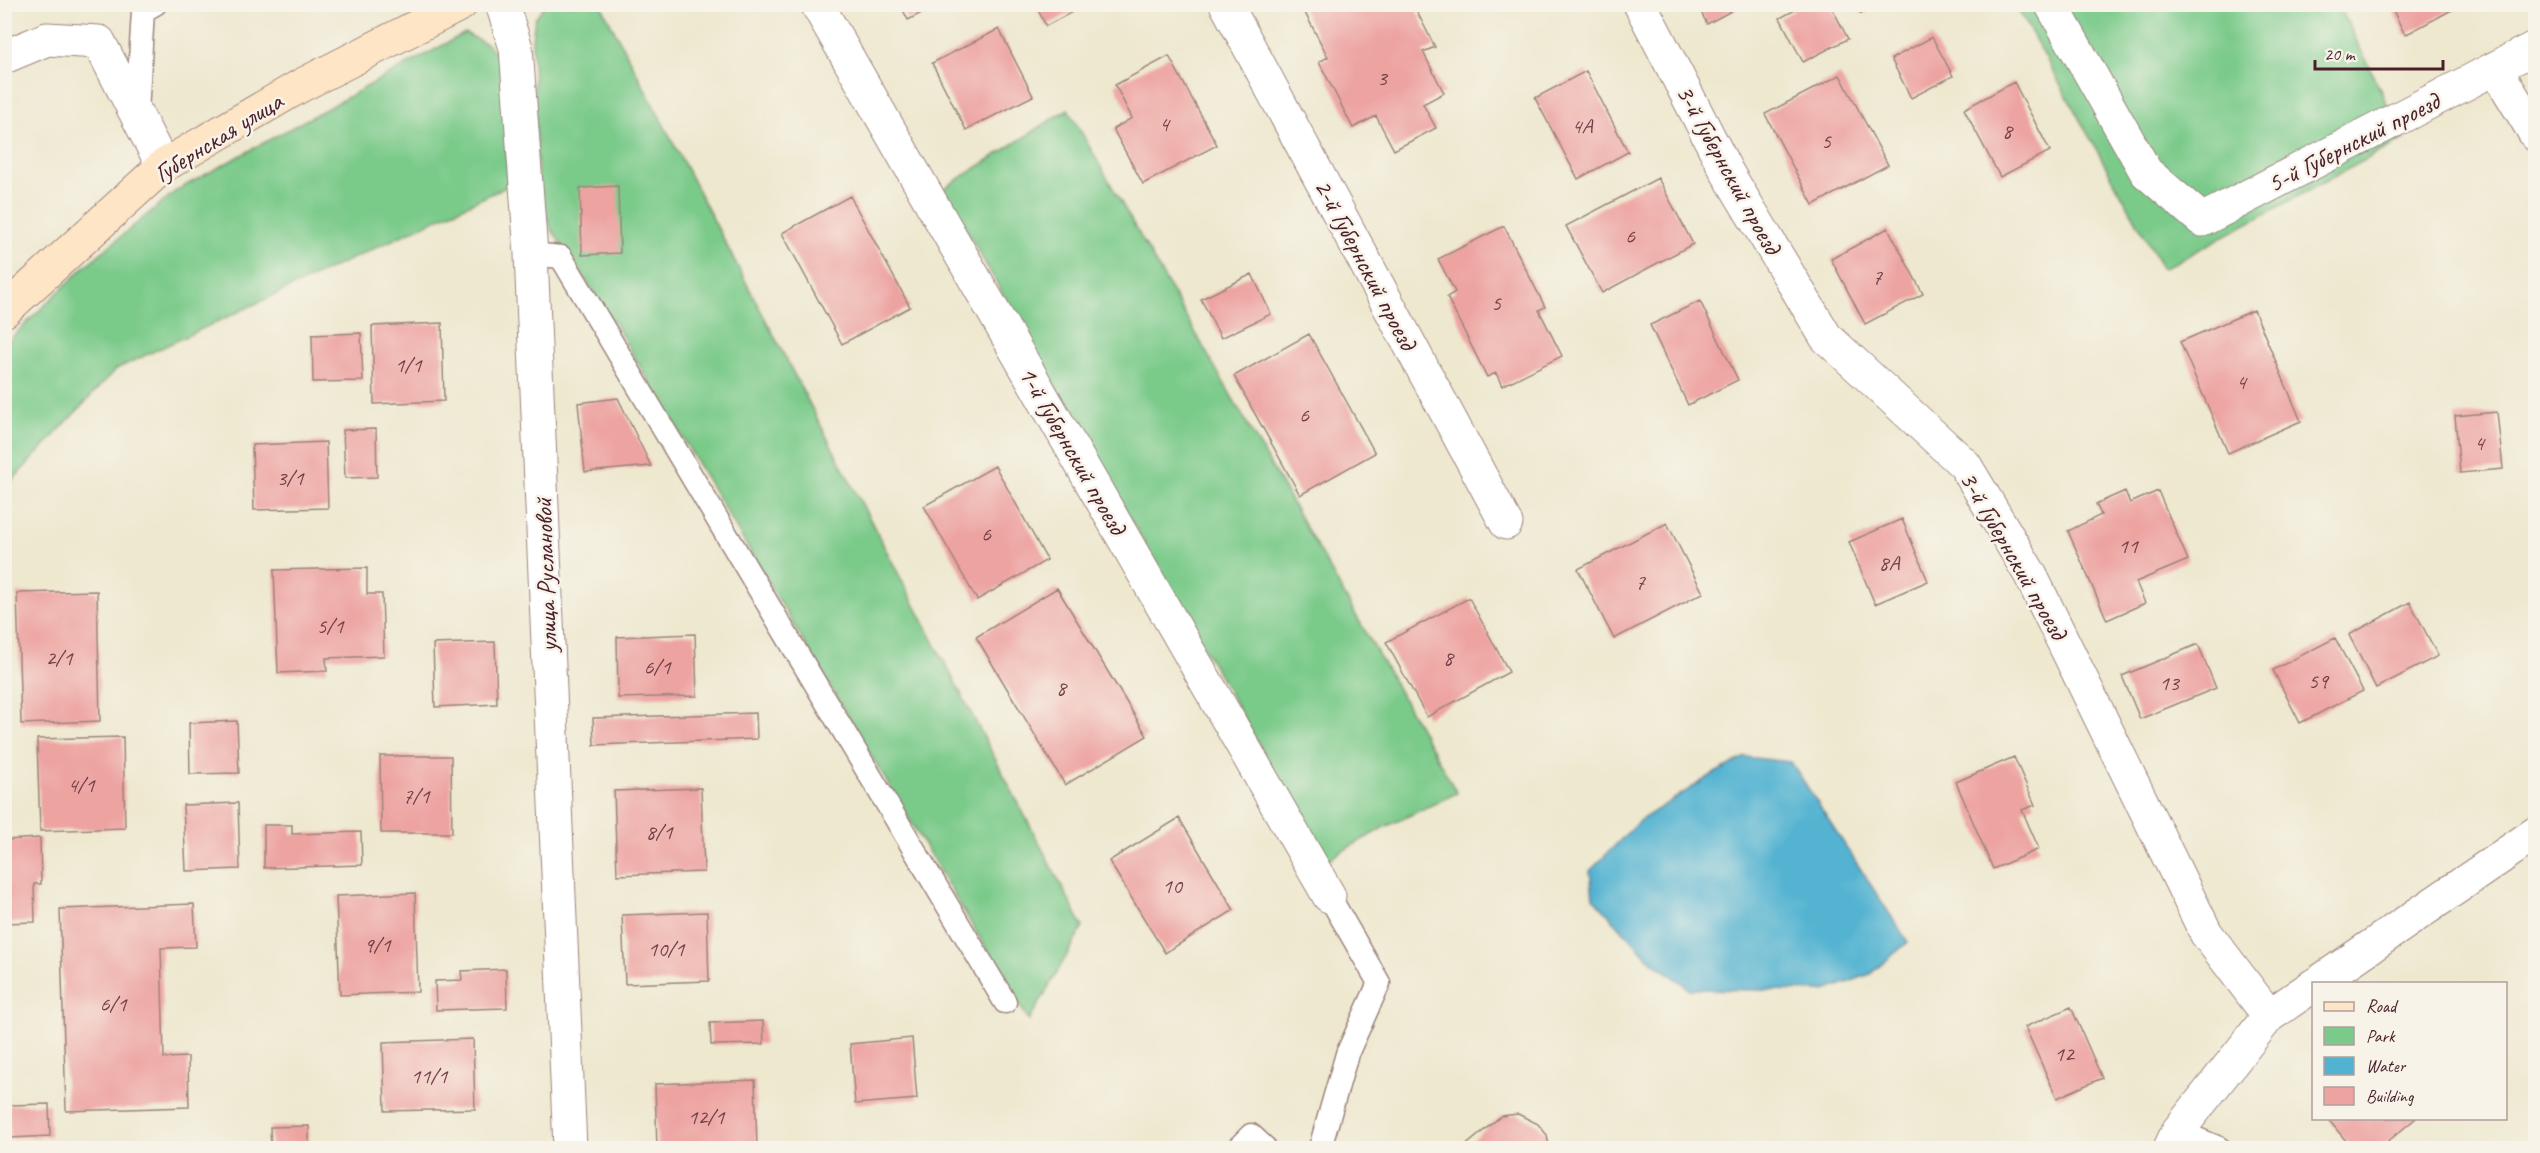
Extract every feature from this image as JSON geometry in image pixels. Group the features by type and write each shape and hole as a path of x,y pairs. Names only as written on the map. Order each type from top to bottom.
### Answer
{"street":[{"name":"Губернская улица","path":"4,311 163,166 300,86 461,4"},
{"name":"улица Руслановой","path":"502,4 516,48 531,254 570,1149"},
{"name":"1-й Губернский проезд","path":"817,4 1329,896"},
{"name":"2-й Губернский проезд","path":"1226,4 1506,523"},
{"name":"3-й Губернский проезд","path":"1640,4 1728,174 1826,337 1965,465 2030,574 2206,933 2269,1016"},
{"name":"5-й Губернский проезд","path":"2052,4 2146,172 2202,220 2535,47"},
{"path":"4,57 47,39 99,42 163,166"},
{"path":"2494,68 2535,135"},
{"path":"2318,982 2535,833"},
{"path":"2174,1140 2269,1016 2312,986"}],"lane":[{"path":"137,116 143,11 155,4"},
{"path":"531,254 561,257 1005,1002"},
{"path":"1320,1149 1347,1054 1379,982 1329,896"},
{"path":"1238,1149 1251,1135 1265,1149"},
{"path":"2174,1140 2219,1149"}],"green space":[{"path":"545,5 601,5 1083,927 1029,1021 613,321 550,227 538,183 532,39 535,18"},
{"path":"2016,5 2339,5 2404,139 2163,269"},
{"path":"465,33 487,44 504,62 508,186 116,369 5,488 5,344 84,267 177,190"},
{"path":"1068,109 1457,793 1383,828 1325,861 943,189"}],"water":[{"path":"1745,757 1791,762 1908,942 1870,974 1825,991 1690,989 1648,958 1593,898 1590,871 1639,821 1715,773"}],"building":[{"path":"900,4 939,4 908,20"},
{"path":"1035,4 1087,4 1046,26"},
{"path":"1307,4 1413,4 1435,47 1423,52 1444,93 1423,104 1436,128 1394,150 1376,116 1353,128 1319,62 1328,57 1302,7"},
{"path":"1697,4 1744,4 1707,24"},
{"path":"1806,4 1830,4 1848,39 1803,62 1780,18"},
{"path":"1856,4 1877,4 1861,14"},
{"path":"2390,4 2463,4 2405,35"},
{"path":"999,29 1033,96 966,130 932,63"},
{"path":"1932,37 1953,76 1911,98 1891,59"},
{"path":"1169,56 1217,145 1143,184 1113,129 1132,118 1115,85"},
{"path":"1586,71 1628,152 1578,179 1535,98"},
{"path":"1840,75 1888,165 1813,205 1765,114"},
{"path":"2014,82 2050,151 2000,177 1964,109"},
{"path":"1658,178 1693,244 1602,293 1566,226"},
{"path":"618,186 620,253 582,255 580,188"},
{"path":"850,196 910,307 842,344 782,233"},
{"path":"1504,226 1545,307 1539,310 1562,356 1502,386 1496,373 1487,377 1447,297 1455,292 1438,259"},
{"path":"1888,228 1923,294 1865,324 1831,259"},
{"path":"1252,274 1271,314 1221,338 1201,299"},
{"path":"1700,301 1738,380 1688,405 1650,325"},
{"path":"2254,310 2301,421 2228,453 2180,342"},
{"path":"442,323 444,401 374,404 372,326"},
{"path":"361,333 363,381 313,382 312,335"},
{"path":"1309,334 1375,453 1300,495 1234,376"},
{"path":"618,398 651,466 585,472 578,403"},
{"path":"2497,412 2503,469 2460,473 2455,416"},
{"path":"376,429 377,477 345,478 343,430"},
{"path":"326,442 328,508 254,510 252,445"},
{"path":"995,466 1047,560 977,600 924,506"},
{"path":"2125,491 2130,503 2158,491 2188,560 2136,582 2145,603 2107,620 2068,531 2101,515 2096,504"},
{"path":"1902,519 1928,581 1875,604 1849,542"},
{"path":"1667,523 1703,593 1614,639 1578,569"},
{"path":"367,568 367,594 382,594 384,656 326,658 327,671 278,673 274,570"},
{"path":"1057,588 1147,736 1065,785 976,637"},
{"path":"97,591 100,721 21,724 17,593"},
{"path":"1469,598 1509,672 1427,717 1386,642"},
{"path":"2410,602 2438,656 2376,688 2349,635"},
{"path":"695,634 697,696 618,698 617,637"},
{"path":"2335,638 2363,691 2300,723 2273,670"},
{"path":"495,642 497,704 435,707 433,644"},
{"path":"2198,644 2216,688 2140,719 2122,676"},
{"path":"756,713 757,739 594,745 593,718"},
{"path":"237,721 239,773 190,774 189,723"},
{"path":"123,737 125,828 40,831 37,739"},
{"path":"380,756 451,756 452,833 381,833"},
{"path":"2014,757 2035,805 2022,810 2039,849 1993,869 1956,782"},
{"path":"701,788 704,872 617,875 614,791"},
{"path":"238,803 240,869 186,871 183,805"},
{"path":"1179,818 1234,910 1165,953 1109,861"},
{"path":"264,825 292,825 292,834 361,832 362,865 264,868"},
{"path":"40,838 41,884 34,884 35,922 4,923 4,840"},
{"path":"415,893 418,992 340,995 336,896"},
{"path":"194,904 196,947 161,948 164,1058 188,1057 189,1107 66,1111 60,909"},
{"path":"707,912 709,981 625,984 622,915"},
{"path":"506,969 507,1008 436,1010 435,981 462,980 461,971"},
{"path":"2071,1007 2102,1078 2057,1098 2025,1027"},
{"path":"763,1021 764,1044 711,1045 710,1023"},
{"path":"912,1038 917,1099 855,1104 850,1044"},
{"path":"473,1039 475,1109 385,1111 383,1042"},
{"path":"755,1080 757,1148 657,1148 655,1084"},
{"path":"49,1104 50,1136 10,1138 9,1105"},
{"path":"1518,1114 1538,1124 1547,1135 1549,1148 1463,1148 1501,1116"},
{"path":"2329,1120 2414,1120 2380,1148 2352,1148"},
{"path":"309,1126 309,1148 271,1148 270,1127"}]}
